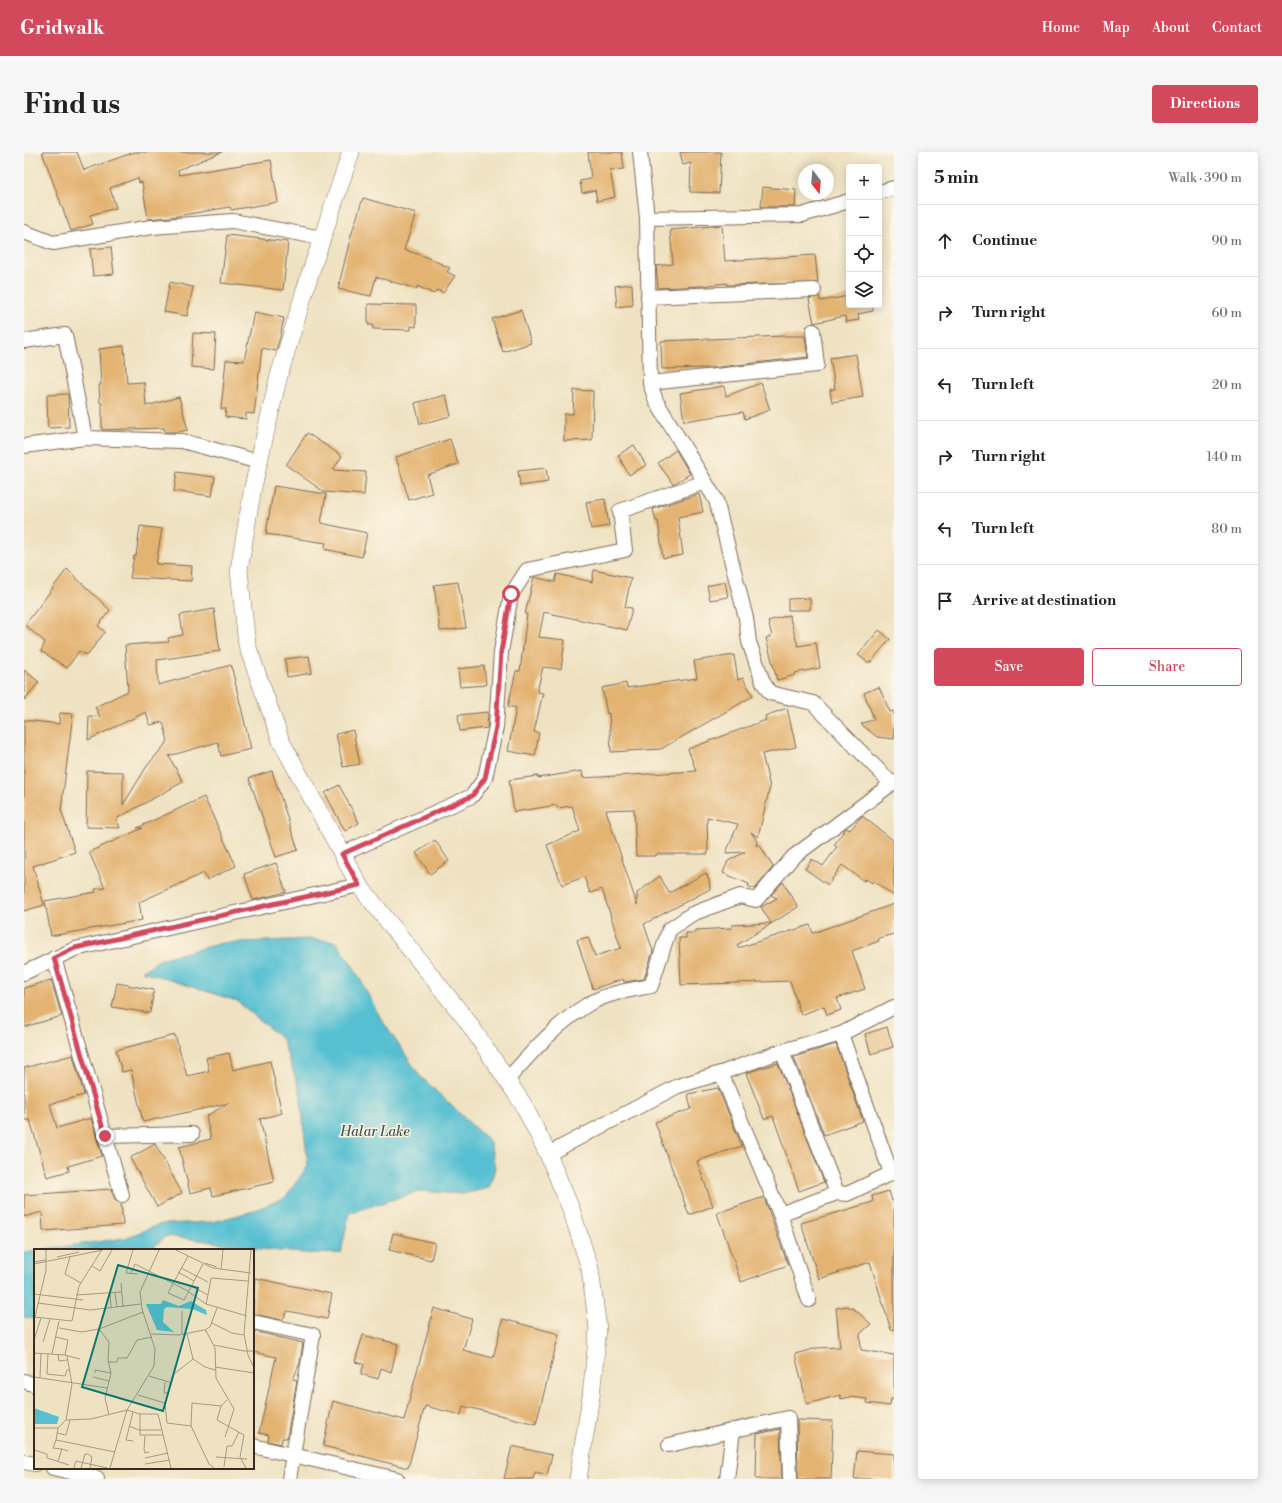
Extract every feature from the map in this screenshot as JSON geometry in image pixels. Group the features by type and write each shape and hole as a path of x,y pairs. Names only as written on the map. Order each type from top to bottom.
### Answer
{"street":[{"path":"351,152 322,238 278,379 259,462 239,570 247,645 281,741 359,885 468,1022 523,1104 548,1154 571,1209 590,1268 598,1329 591,1396 578,1479"},
{"path":"507,1080 541,1041 587,1004 620,991 651,986 669,930 692,914 740,896 756,900 792,857 892,783 813,703 770,693 763,682 749,642 746,618 716,500 656,401 650,383 646,218 640,152"},
{"path":"882,191 894,188"},
{"path":"646,218 802,215 846,202"},
{"path":"24,232 53,242 152,227 233,221 322,238"},
{"path":"648,296 814,290"},
{"path":"650,383 817,364 813,331"},
{"path":"24,341 65,335 85,438"},
{"path":"24,446 85,438 182,441 259,462"},
{"path":"342,854 472,796 485,778 496,727 501,652 511,594 527,570 625,550 620,511 705,482"},
{"path":"24,973 75,948 359,885"},
{"path":"54,958 122,1195"},
{"path":"548,1154 678,1086 721,1074 782,1051 841,1034 894,1008"},
{"path":"780,1214 837,1193 848,1194 892,1173 841,1034"},
{"path":"782,1051 837,1193"},
{"path":"721,1074 780,1214 809,1300"},
{"path":"105,1136 192,1134"},
{"path":"254,1322 313,1335 289,1479"},
{"path":"24,1382 34,1385"},
{"path":"669,1445 788,1418 790,1479"},
{"path":"727,1479 734,1430"},
{"path":"254,1446 397,1479"},
{"path":"24,1462 34,1464"},
{"path":"59,1469 98,1475"}],"water":[{"name":"Halar Lake","path":"310,939 336,942 353,966 381,1019 420,1076 490,1142 495,1168 489,1188 463,1194 420,1191 349,1213 341,1253 275,1251 166,1236 151,1249 46,1249 125,1238 161,1224 213,1222 250,1212 285,1198 308,1166 300,1091 282,1039 237,1001 142,971 163,958 222,943"},
{"path":"34,1251 34,1319 24,1317 24,1252"}],"building":[{"path":"42,152 77,152 84,170 135,152 222,152 178,170 179,175 271,160 278,202 231,210 230,207 171,217 148,219 142,182 139,183 138,178 110,188 116,208 90,215 93,224 71,231"},
{"path":"588,152 622,152 624,169 610,170 615,197 597,201 595,190 582,193 580,181 591,179"},
{"path":"680,152 721,152 719,193 690,192 691,163 683,165"},
{"path":"763,187 796,190 795,207 761,207"},
{"path":"363,198 416,213 404,250 424,256 450,268 447,272 455,276 443,293 437,290 434,294 417,286 417,289 376,277 371,296 338,289 350,239"},
{"path":"722,225 725,261 815,255 818,283 727,285 727,283 658,288 656,266 673,264 670,230"},
{"path":"227,235 288,242 283,290 221,283"},
{"path":"111,247 114,274 93,276 90,249"},
{"path":"170,282 193,287 187,316 164,312"},
{"path":"632,284 633,305 617,307 615,286"},
{"path":"819,296 820,301 846,297 846,308 872,308 873,311 858,314 859,320 846,322 845,316 814,323 809,299"},
{"path":"368,304 416,305 416,327 411,326 411,330 373,329 373,325 368,325"},
{"path":"521,310 531,343 503,352 492,319"},
{"path":"254,312 284,318 280,337 276,351 262,348 254,414 246,413 246,419 225,417 226,409 221,409 226,360 244,361"},
{"path":"193,333 216,334 214,369 191,367"},
{"path":"805,336 808,357 709,368 662,369 661,341"},
{"path":"124,346 127,383 144,382 146,406 179,397 188,430 165,432 164,428 102,430 102,403 100,403 99,385 101,385 99,349"},
{"path":"856,354 863,397 832,402 830,390 835,389 830,358"},
{"path":"761,383 770,410 745,419 743,412 684,421 680,393 724,386 726,396"},
{"path":"574,390 593,391 592,440 564,441 564,414 573,414"},
{"path":"68,394 69,427 48,428 47,395"},
{"path":"446,395 451,416 420,424 415,403"},
{"path":"307,433 342,456 333,470 366,472 364,495 324,492 286,465"},
{"path":"450,439 458,464 427,475 432,493 409,500 396,457"},
{"path":"634,445 646,465 629,475 618,455"},
{"path":"676,450 690,474 673,484 658,463"},
{"path":"546,468 548,482 520,486 518,471"},
{"path":"177,472 215,477 212,496 174,491"},
{"path":"274,486 326,494 321,523 367,533 362,557 324,549 326,543 266,534"},
{"path":"699,494 703,512 678,517 683,555 663,558 658,521 656,521 653,509"},
{"path":"605,499 609,526 591,529 586,502"},
{"path":"140,526 162,529 156,564 192,566 191,581 130,578 134,556 136,556"},
{"path":"67,569 110,610 98,626 105,632 88,654 84,654 79,651 67,668 41,651 45,642 25,625"},
{"path":"594,570 631,578 625,607 632,608 627,630 544,612 539,637 565,640 561,669 543,667 537,692 543,693 534,732 539,733 535,756 508,751 516,708 508,706 516,671 520,671 527,614 525,614 534,577 555,582 557,574 592,582"},
{"path":"458,582 466,628 440,631 434,585"},
{"path":"725,582 728,597 710,600 707,586"},
{"path":"810,598 810,610 788,610 788,599"},
{"path":"214,609 220,651 157,660 158,685 231,665 251,749 221,756 218,742 169,756 183,782 116,819 120,828 86,827 87,771 123,772 123,805 147,766 168,741 163,722 150,725 146,712 88,740 89,716 100,717 95,707 128,691 125,645 169,642 168,638 183,635 180,615"},
{"path":"789,615 798,646 816,643 820,668 795,673 795,675 777,680 766,638 772,636 768,621"},
{"path":"879,630 890,639 871,662 867,662 858,655"},
{"path":"734,655 738,680 743,678 753,696 661,749 611,752 609,713 607,714 602,688 626,683 627,688 697,678 694,661"},
{"path":"309,656 312,673 287,677 285,659"},
{"path":"484,666 486,685 460,687 458,669"},
{"path":"24,670 39,682 24,700"},
{"path":"879,687 890,712 894,711 894,739 877,737 861,724 874,719 864,693"},
{"path":"787,708 796,747 762,754 770,787 758,837 751,832 757,841 756,846 759,844 773,867 755,889 748,886 749,884 723,873 728,861 745,852 726,853 738,824 707,817 708,854 656,854 656,856 636,856 634,809 606,810 637,905 637,893 660,876 669,893 706,873 709,880 710,889 644,924 653,951 644,979 624,982 623,979 593,989 577,940 588,937 595,956 621,948 602,889 590,893 584,877 562,885 547,845 580,831 572,806 557,808 557,805 514,812 509,780 538,776 538,778 582,771 583,778 696,771 688,749 766,720 765,716"},
{"path":"488,712 487,728 460,731 458,715"},
{"path":"60,713 73,714 61,810 75,852 33,866 44,905 24,911 24,720 59,724"},
{"path":"353,730 360,764 343,767 336,734"},
{"path":"272,771 298,850 276,857 249,778"},
{"path":"339,785 359,823 345,831 325,793"},
{"path":"204,797 236,866 207,880 204,873 139,902 142,920 51,936 45,901 96,892 95,889 105,888 89,852 143,828 137,828"},
{"path":"862,816 894,841 894,896 874,881 872,883 866,879 864,881 842,865 828,885 805,869 812,859 823,866 837,847 834,845 846,828 850,830"},
{"path":"435,840 449,861 430,874 416,853"},
{"path":"276,863 286,892 253,900 244,874"},
{"path":"783,882 798,907 737,945 738,948 810,925 813,933 894,904 894,934 878,938 879,941 852,951 865,989 837,998 841,1010 827,1015 824,1006 801,1015 790,981 681,985 679,938 686,938 686,933 695,933 695,930 732,928 732,925 771,923 761,907 777,898 771,895"},
{"path":"51,980 62,1016 24,1027 24,988"},
{"path":"117,983 154,990 150,1013 112,1007"},
{"path":"887,1027 893,1047 871,1054 865,1034"},
{"path":"175,1035 187,1076 209,1071 206,1058 229,1053 233,1070 270,1061 282,1113 260,1119 274,1182 213,1196 211,1188 190,1193 179,1147 211,1139 206,1116 229,1103 143,1122 131,1070 122,1072 116,1050"},
{"path":"836,1044 863,1121 824,1135 794,1057"},
{"path":"73,1055 84,1095 50,1104 57,1128 91,1118 102,1156 68,1166 69,1171 47,1177 30,1120 24,1120 24,1068"},
{"path":"778,1063 824,1182 799,1191 773,1116 764,1119 746,1073"},
{"path":"718,1088 742,1146 697,1161 713,1206 689,1215 655,1122 691,1109 688,1094"},
{"path":"155,1144 182,1193 157,1207 130,1158"},
{"path":"111,1189 116,1201 121,1203 123,1225 43,1231 42,1212 24,1217 24,1195"},
{"path":"889,1191 892,1201 894,1200 894,1330 891,1330 870,1262 819,1279 801,1223 873,1202 872,1196"},
{"path":"764,1197 788,1265 741,1282 717,1213"},
{"path":"393,1233 435,1243 431,1260 389,1250"},
{"path":"255,1278 332,1294 327,1319 288,1311 282,1320 254,1314"},
{"path":"847,1306 854,1309 871,1324 860,1334 861,1350 894,1355 894,1399 891,1399 890,1406 867,1403 867,1399 850,1397 841,1399 840,1395 807,1404 795,1354 817,1348 840,1347 836,1308"},
{"path":"434,1308 472,1319 463,1350 493,1358 503,1319 559,1334 536,1424 463,1406 461,1415 425,1406 408,1468 323,1446 333,1401 404,1420"},
{"path":"254,1331 303,1343 300,1363 293,1379 297,1380 287,1438 282,1438 281,1444 268,1441 269,1435 259,1433 276,1357 254,1352"},
{"path":"363,1335 398,1344 391,1372 381,1368 378,1379 361,1374 364,1364 355,1362"},
{"path":"797,1420 833,1421 831,1479 798,1479"},
{"path":"780,1429 782,1479 756,1479 757,1434"},
{"path":"512,1446 552,1455 547,1475 535,1472 533,1479 504,1479"},
{"path":"857,1451 894,1454 894,1479 854,1479"}],"route":[{"path":"105,1136 54,958 75,948 359,885 342,854 472,796 485,778 496,727 501,652 511,594"}]}
